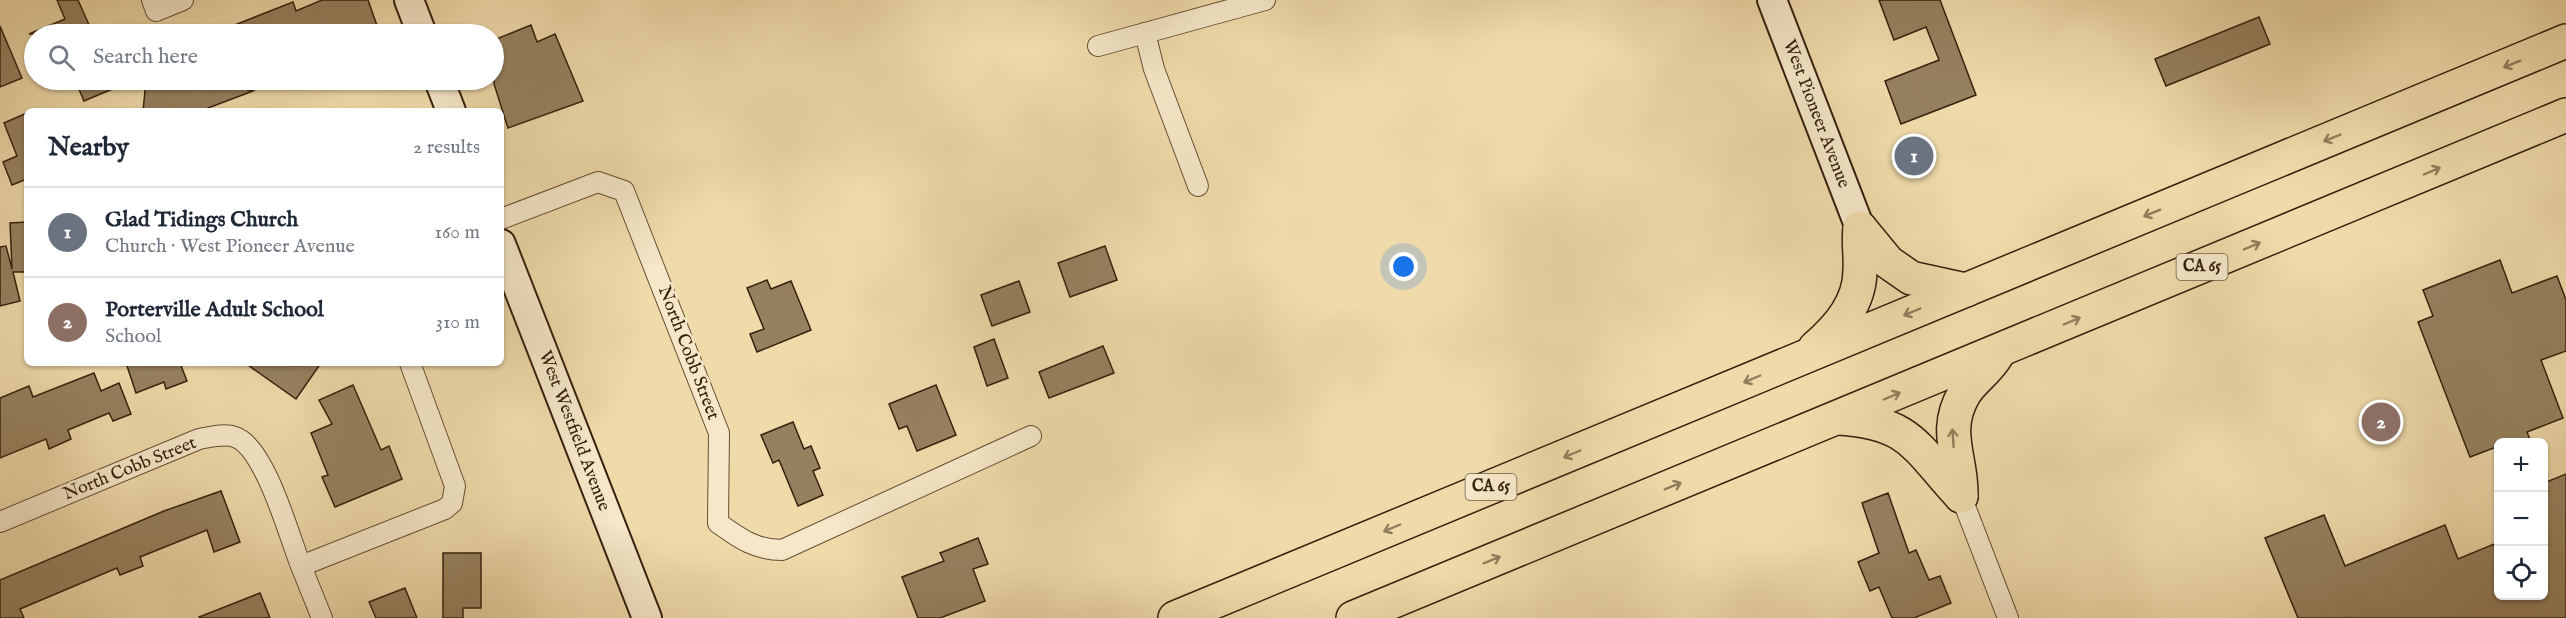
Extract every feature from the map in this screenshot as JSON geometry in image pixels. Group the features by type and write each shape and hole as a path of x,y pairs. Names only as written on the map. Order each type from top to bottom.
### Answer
{"highway":[{"name":"CA 65","path":"1175,618 2566,41"},
{"name":"CA 65","path":"1353,618 2566,115"},
{"path":"1860,228 1878,252 1905,274 1930,283 1966,290"},
{"path":"1806,356 1833,332 1856,296 1860,276 1858,243 1860,228"},
{"path":"1961,496 1961,477 1953,445 1953,419 1964,393 1990,368 1999,351"},
{"path":"1838,418 1879,422 1904,434 1923,450 1961,496"}],"street":[{"path":"154,5 183,0"},
{"path":"409,0 418,24"},
{"path":"1098,46 1265,0"},
{"name":"West Pioneer Avenue","path":"1772,0 1860,228"},
{"path":"1145,33 1154,69 1197,186"},
{"path":"443,90 450,108"},
{"name":"North Cobb Street","path":"504,218 598,182 624,191 719,434 718,523 747,544 782,550 1031,436"},
{"name":"West Westfield Avenue","path":"504,252 647,618"},
{"path":"301,566 445,509 452,503 455,486 411,366"},
{"name":"North Cobb Street","path":"0,522 199,439 234,436 248,444 260,462 322,618"},
{"path":"1961,496 2008,618"}],"building":[{"path":"57,0 78,0 89,24 53,24 65,19"},
{"path":"322,0 368,0 376,24 237,24 293,2 296,11"},
{"path":"1879,0 1940,0 1976,95 1901,124 1885,81 1939,60 1926,27 1894,40"},
{"path":"2259,17 2270,44 2166,86 2155,59"},
{"path":"531,25 537,42 555,34 583,101 508,128 504,108 502,108 496,90 504,90 504,36"},
{"path":"0,26 22,78 0,87"},
{"path":"79,90 110,90 84,101"},
{"path":"145,90 253,91 208,108 143,108"},
{"path":"24,114 24,180 12,185 3,162 17,156 4,123"},
{"path":"24,222 24,272 13,272 20,301 0,306 0,247 6,246 12,269 10,223"},
{"path":"1105,246 1117,280 1070,297 1058,263"},
{"path":"2500,260 2512,293 2557,276 2566,300 2566,351 2541,360 2563,418 2527,432 2529,438 2494,438 2494,448 2470,457 2418,322 2433,316 2423,290"},
{"path":"767,280 771,289 791,281 811,330 757,352 750,334 764,329 747,288"},
{"path":"1019,281 1030,312 992,326 981,295"},
{"path":"994,339 1008,378 987,386 974,347"},
{"path":"1103,346 1114,373 1049,398 1039,372"},
{"path":"127,366 181,366 187,381 166,389 164,382 136,393"},
{"path":"249,366 319,366 296,399"},
{"path":"94,373 101,391 119,383 131,414 113,421 109,413 68,430 71,439 49,449 46,439 0,458 0,398 29,386 33,397"},
{"path":"353,385 381,450 389,446 402,479 335,507 322,477 328,475 311,433 332,424 319,400"},
{"path":"936,385 956,435 917,451 907,426 899,429 889,404"},
{"path":"793,422 804,449 811,446 820,468 813,471 823,495 798,506 779,460 773,463 761,435"},
{"path":"2566,474 2566,618 2298,618 2265,538 2324,515 2345,566 2445,525 2458,559 2494,544 2494,600 2548,600 2548,481"},
{"path":"221,491 240,542 214,552 207,530 140,557 143,566 120,575 117,568 20,609 24,618 0,618 0,580 164,511"},
{"path":"1888,493 1909,553 1916,550 1929,580 1940,576 1951,603 1914,618 1892,618 1879,587 1870,591 1858,562 1879,553 1862,503"},
{"path":"978,538 988,564 973,569 985,601 940,618 918,618 902,577 944,561 940,553"},
{"path":"443,553 481,553 481,608 463,608 463,618 443,618"},
{"path":"405,588 417,618 376,618 369,602"},
{"path":"260,593 270,618 199,617"}],"place":[{"name":"Glad Tidings Church","path":"1914,156"},
{"name":"Porterville Adult School","path":"2381,422"}]}
